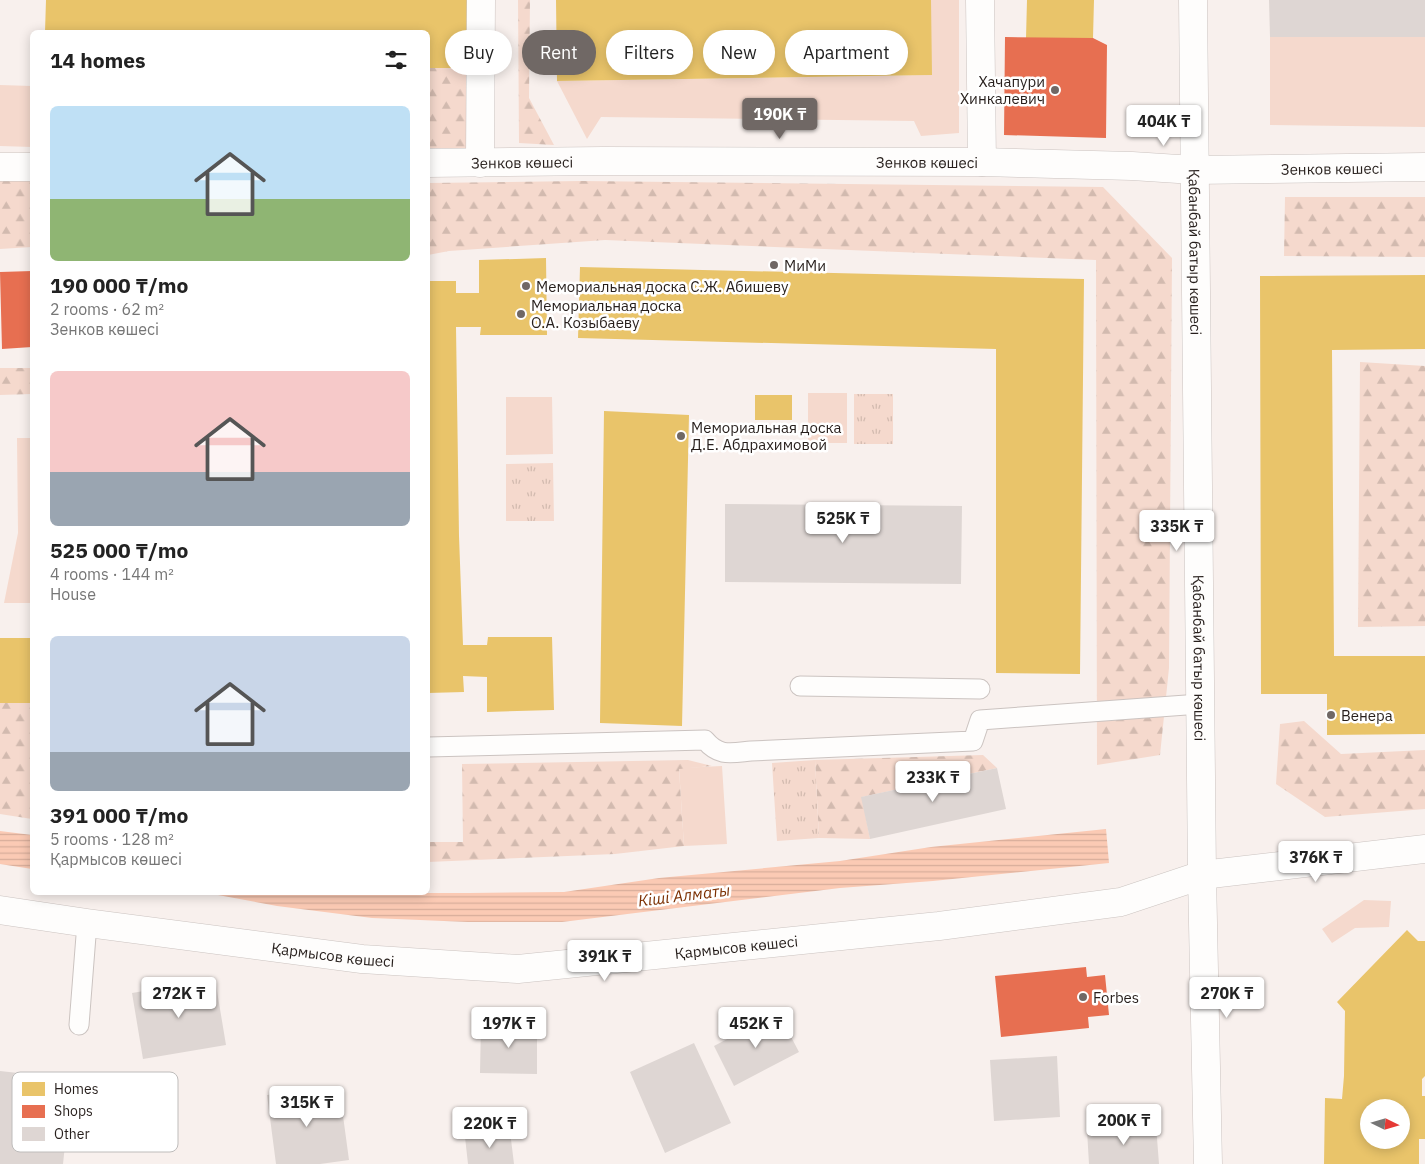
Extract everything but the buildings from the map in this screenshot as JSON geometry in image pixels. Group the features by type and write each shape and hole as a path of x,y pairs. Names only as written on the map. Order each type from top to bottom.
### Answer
{"street":[{"path":"480,163 481,0"},
{"path":"980,0 982,162"},
{"name":"Қабанбай батыр көшесі","path":"1193,0 1202,875 1208,1164"},
{"name":"Зенков көшесі","path":"430,163 604,161 982,162 1132,166 1194,170 1425,167"},
{"path":"0,167 30,167"},
{"name":"Қармысов көшесі","path":"0,910 362,959 518,969 938,926 1121,902 1202,875 1425,849"}],"lane":[{"path":"800,686 980,689"},
{"path":"430,747 705,740 712,749 727,754 751,751 973,741 980,720 1200,704"},
{"path":"79,1025 87,923"}],"green space":[{"path":"518,0 530,0 530,30 522,30 522,75 529,75 529,98 554,145 519,143"},
{"path":"931,0 959,0 959,133 921,136 914,121 601,117 587,139 557,81 931,75"},
{"path":"1270,37 1425,37 1425,127 1270,125"},
{"path":"430,68 445,68 445,75 468,75 468,148 430,148"},
{"path":"0,85 30,86 30,147 0,146"},
{"path":"0,181 30,181 30,247 0,249"},
{"path":"581,181 1103,187 1172,258 1169,668 1160,755 1097,765 1096,260 605,240 449,251 430,255 430,183"},
{"path":"1285,197 1425,197 1425,257 1284,256"},
{"path":"1360,362 1425,366 1425,626 1358,627"},
{"path":"0,368 30,368 30,394 0,395"},
{"path":"808,393 847,393 847,443 808,443"},
{"path":"854,394 893,394 893,444 854,444"},
{"path":"506,397 552,397 553,454 506,455"},
{"path":"17,438 30,438 30,603 4,603 18,533"},
{"path":"553,463 554,521 506,521 506,464"},
{"path":"0,703 30,703 30,819 0,814"},
{"path":"1304,721 1341,754 1425,750 1425,809 1325,817 1276,784 1280,724"},
{"path":"983,755 997,768 862,797 870,839 819,838 815,760"},
{"path":"688,760 712,766 679,769 684,846 615,854 430,862 430,842 463,842 462,764"},
{"path":"815,760 819,838 777,841 772,763"},
{"path":"722,766 727,844 684,846 679,768"},
{"path":"1364,900 1391,901 1389,927 1355,928 1332,943 1322,929"}],"water":[{"name":"Кіші Алматы","path":"1106,829 1109,863 933,881 840,888 562,922 468,922 372,918 277,906 218,895 430,895 430,893 564,892 659,878 840,861 931,847"},
{"path":"0,831 30,835 30,869 0,864"}],"place":[{"name":"Хачапури Хинкалевич","path":"1055,90"},
{"name":"МиМи","path":"774,265"},
{"name":"Мемориальная доска С.Ж. Абишеву","path":"526,286"},
{"name":"Мемориальная доска О.А. Козыбаеву","path":"521,314"},
{"name":"Мемориальная доска Д.Е. Абдрахимовой","path":"681,436"},
{"name":"Венера","path":"1331,715"},
{"name":"Forbes","path":"1083,997"}]}
